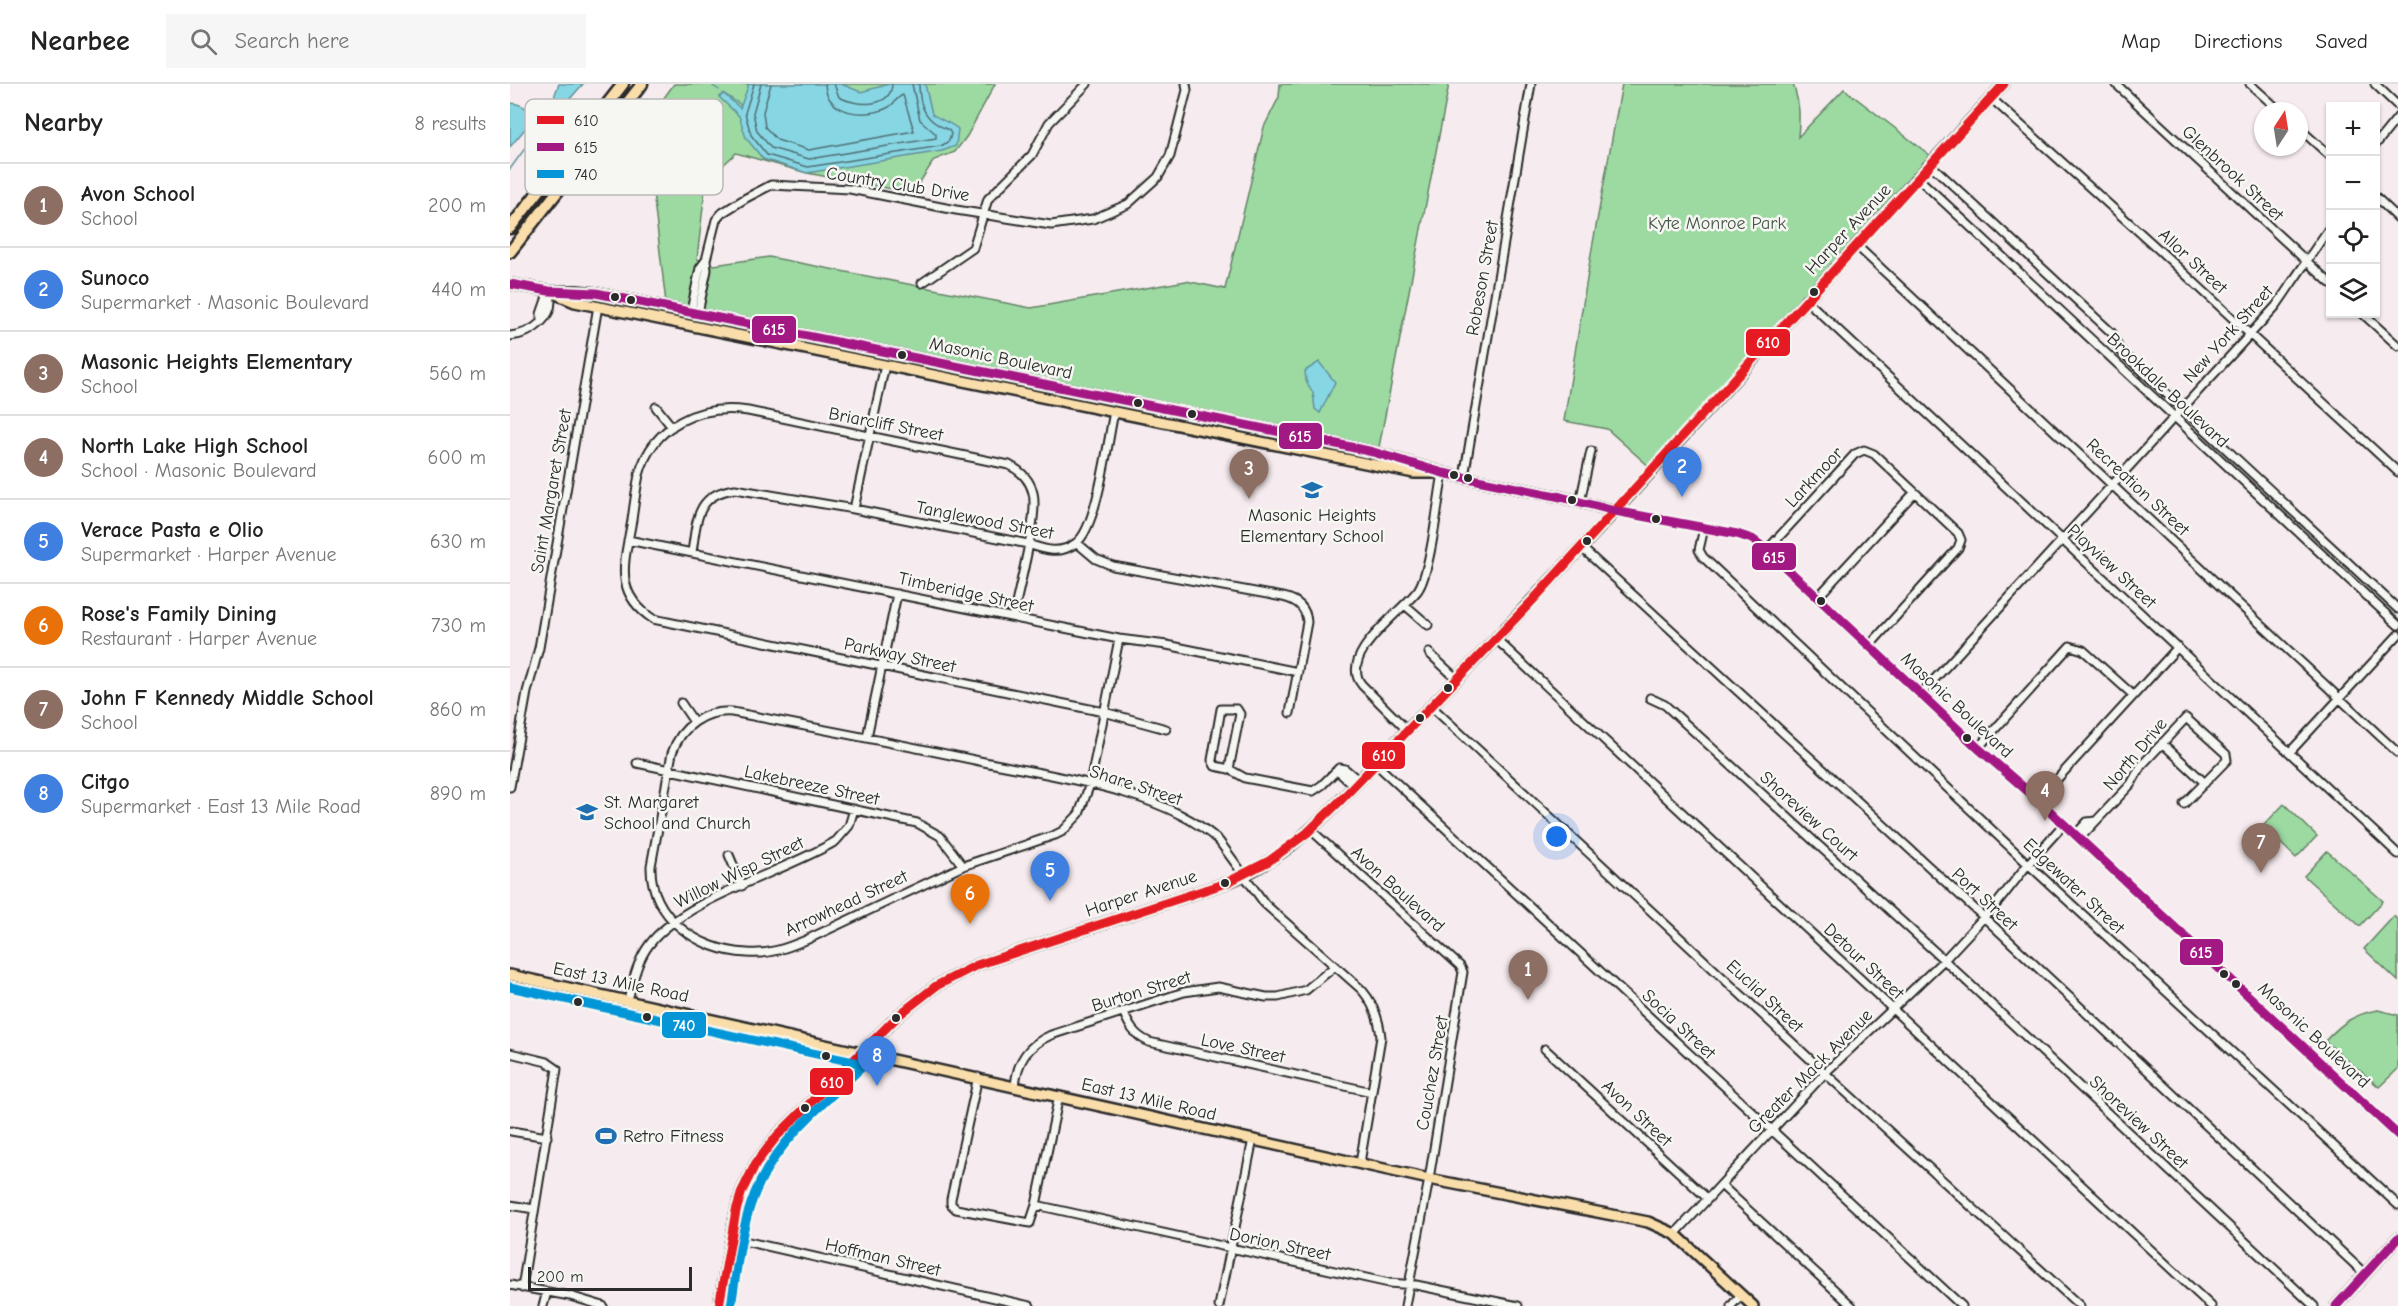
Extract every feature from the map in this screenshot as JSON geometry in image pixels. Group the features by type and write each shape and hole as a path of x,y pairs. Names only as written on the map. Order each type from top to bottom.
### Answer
{"highway":[{"path":"611,99 623,84"},
{"path":"630,99 642,84"},
{"path":"510,228 536,195"},
{"path":"510,252 555,195"}],"main road":[{"name":"Harper Avenue","path":"719,1306 742,1191 756,1163 777,1136 861,1052 913,1003 936,986 961,972 998,957 1243,876 1273,860 1311,830 1582,548 1805,300 2004,84"},
{"name":"Masonic Boulevard","path":"510,284 549,291 599,294 695,312 1142,403 1334,443 1443,473 1580,501 1615,511"},
{"name":"Masonic Boulevard","path":"549,291 575,302 1373,465 1414,473 1443,473"},
{"path":"598,306 595,301 599,294"},
{"path":"650,317 661,316 688,321 697,317 695,312"},
{"path":"791,346 792,337 802,334"},
{"path":"879,350 885,359 885,365"},
{"path":"1018,391 1016,387 1018,383 1050,385"},
{"path":"1115,412 1120,408 1143,412 1142,403"},
{"path":"1169,423 1216,428 1221,427 1225,421"},
{"path":"1302,450 1308,441 1317,440"},
{"path":"1334,443 1343,458"},
{"path":"1373,452 1375,458 1373,465"},
{"name":"East 13 Mile Road","path":"510,975 978,1077 1429,1179 1648,1222 1675,1234 1753,1306"},
{"path":"2336,1306 2398,1238"}],"street":[{"name":"Country Club Drive","path":"922,283 972,248 993,192 1016,173 1032,155 1049,123 1087,84"},
{"name":"Country Club Drive","path":"695,312 707,270 706,260 716,220 722,213 771,185 850,189 957,210 1051,225 1093,219 1128,204 1151,185 1170,156 1185,99 1186,84"},
{"name":"Robeson Street","path":"1464,477 1531,84"},
{"name":"Glenbrook Street","path":"2116,84 2326,278"},
{"path":"2250,84 2270,102"},
{"path":"2375,84 2398,106"},
{"name":"Allor Street","path":"1991,98 2398,472"},
{"path":"2380,139 2398,117"},
{"path":"2308,136 2326,152"},
{"name":"Brookdale Boulevard","path":"1930,164 2112,333 2120,351 2398,609"},
{"name":"Brookdale Boulevard","path":"1918,178 2398,625"},
{"path":"2380,201 2398,218"},
{"name":"New York Street","path":"1921,694 2276,306 2326,234"},
{"name":"Recreation Street","path":"1856,245 2398,753"},
{"path":"510,336 525,334 541,322 541,314 549,291"},
{"name":"Playview Street","path":"1805,300 2398,854"},
{"name":"Saint Margaret Street","path":"510,787 527,692 539,648 598,306"},
{"path":"2367,318 2398,346"},
{"path":"854,509 885,365"},
{"path":"628,540 640,474 656,442 672,427 656,407"},
{"name":"Briarcliff Street","path":"672,427 702,412 733,409 1000,462 1017,469 1029,483 1034,498 1028,544 1013,617"},
{"path":"1077,543 1090,521 1115,412"},
{"name":"Larkmoor","path":"1767,550 1860,451 1864,450 1874,454 1914,493"},
{"path":"1580,501 1591,451"},
{"path":"1407,730 1362,685 1356,673 1357,662 1364,648 1405,605 1425,577 1443,473"},
{"name":"Tanglewood Street","path":"692,552 700,509 711,496 726,490 742,489 854,509 1053,551 1066,549 1077,543 1096,559 1113,566 1294,600 1301,606 1307,617 1290,713"},
{"path":"1817,598 1914,493 1958,533 1960,544 1869,645"},
{"name":"Masonic Boulevard","path":"1615,511 1746,537 1767,550 2398,1135"},
{"name":"Edgewater Street","path":"1704,528 1699,550 1703,557 2028,864 2398,1204"},
{"name":"Timberidge Street","path":"628,540 1119,639 1167,645 1298,672"},
{"name":"Parkway Street","path":"628,540 623,574 633,602 646,615 660,622 1104,712 1166,729"},
{"name":"Port Street","path":"1582,548 1984,918 2365,1274"},
{"path":"867,737 897,594"},
{"path":"1405,605 1428,625"},
{"path":"2290,752 2398,635"},
{"name":"Arrowhead Street","path":"668,769 651,876 657,900 673,921 698,939 718,948 748,954 779,950 806,940 963,866 1046,839 1063,831 1079,814 1090,784 1119,639"},
{"name":"Detour Street","path":"1496,639 2211,1306"},
{"path":"1978,748 2070,646 2084,650 2133,695"},
{"path":"2038,800 2178,647"},
{"path":"1429,653 1457,679"},
{"name":"Shoreview Court","path":"1650,698 1665,705 1944,960"},
{"path":"668,769 678,738 694,722 681,703"},
{"name":"Euclid Street","path":"1431,706 1825,1073 2080,1306"},
{"path":"1229,769 1240,714 1237,709 1226,707 1221,709 1212,760 1215,766 1229,769 1245,778 1313,791 1340,768 1342,775 1357,783"},
{"name":"Share Street","path":"694,722 717,712 732,712 867,737 1090,784 1155,803 1198,824 1219,841 1265,904 1362,990 1370,1000 1378,1020 1381,1037 1360,1163"},
{"name":"North Drive","path":"2078,836 2096,821 2131,784 2141,765 2186,718 2226,754 2227,760 2184,804"},
{"path":"2162,743 2205,783"},
{"name":"Lakebreeze Street","path":"637,763 927,826 949,845 963,866"},
{"name":"Socia Street","path":"1376,764 1962,1306"},
{"name":"Willow Wisp Street","path":"628,1000 641,957 649,945 673,921 836,841 846,832 854,809"},
{"name":"Greater Mack Avenue","path":"1675,1234 1825,1073 1894,1010 1984,918 2064,824"},
{"name":"Avon Boulevard","path":"1311,830 1460,966 1463,972"},
{"path":"729,855 742,886"},
{"name":"Shoreview Street","path":"1944,960 2314,1306"},
{"name":"Burton Street","path":"1015,1086 1016,1071 1022,1058 1041,1040 1200,988 1218,987 1266,997 1286,995 1306,990 1334,967"},
{"name":"Couchez Street","path":"1429,1179 1463,972"},
{"name":"Love Street","path":"1124,1011 1134,1033 1149,1042 1372,1092"},
{"name":"Avon Street","path":"1545,1049 1708,1199"},
{"path":"510,1053 547,1062 555,1066 557,1074 522,1287"},
{"path":"978,1077 951,1204 956,1209 1030,1223 1036,1205 1059,1096"},
{"path":"511,1131 547,1137"},
{"path":"1219,1306 1253,1139"},
{"path":"1405,1306 1429,1179"},
{"path":"1720,1185 1852,1306"},
{"path":"510,1205 534,1209"},
{"name":"Dorion Street","path":"1036,1205 1230,1249 1518,1306"},
{"name":"Hoffman Street","path":"731,1238 1030,1306"},
{"path":"510,1285 603,1306"},
{"path":"543,1306 547,1292"},
{"path":"1731,1306 1742,1295"}],"green space":[{"path":"674,84 995,84 967,136 955,152 934,160 913,193 807,173 736,153 723,165 723,99 663,99"},
{"path":"1280,84 1449,84 1379,447 666,303 653,195 704,195 697,259 714,265 769,257 1031,308 1186,281 1225,289 1264,127 1279,97"},
{"name":"Kyte Monroe Park","path":"1622,84 1793,84 1799,110 1798,137 1844,89 1935,159 1652,469 1607,429 1564,421"},
{"path":"2284,804 2317,836 2296,858 2263,826"},
{"path":"2327,851 2383,901 2360,926 2304,876"},
{"path":"2394,916 2398,921 2398,981 2364,949"},
{"path":"2378,1010 2398,1015 2398,1069 2379,1087 2325,1041 2349,1020"}],"water":[{"path":"559,84 583,84 570,99 554,99"},
{"path":"749,84 841,84 861,92 889,84 925,84 932,114 958,129 956,146 942,151 807,173 763,159 746,138 739,116 719,97 724,94 740,108"},
{"path":"510,103 525,107 525,129 510,147"},
{"path":"1319,362 1335,382 1320,413 1315,409 1313,393 1306,381 1305,371"}],"waterway":[{"path":"710,84 719,90"},
{"path":"723,93 741,105"},
{"path":"510,169 525,148"}],"transit line":[{"name":"610","path":"719,1306 736,1211 742,1191 756,1163 777,1136 899,1015 936,986 977,965 1226,883 1269,861 1307,833 1533,600 2004,84"},
{"name":"615","path":"510,284 549,291 596,293 1305,437 1373,452 1443,473 1752,539 1767,550 1978,748 2038,800 2398,1135"},
{"name":"740","path":"510,987 858,1063"},
{"name":"740","path":"731,1306 748,1212 770,1164 795,1132 869,1060"},
{"name":"615","path":"2336,1306 2398,1238"}],"place":[{"name":"Masonic Heights Elementary School","path":"1312,490"},
{"name":"Sunoco","path":"1682,497"},
{"name":"Masonic Heights Elementary","path":"1249,499"},
{"name":"St. Margaret School and Church","path":"587,812"},
{"name":"North Lake High School","path":"2045,821"},
{"name":"John F Kennedy Middle School","path":"2261,873"},
{"name":"Verace Pasta e Olio","path":"1050,901"},
{"name":"Rose's Family Dining","path":"970,924"},
{"name":"Avon School","path":"1528,1000"},
{"name":"Citgo","path":"877,1086"},
{"name":"Retro Fitness","path":"606,1136"}]}
